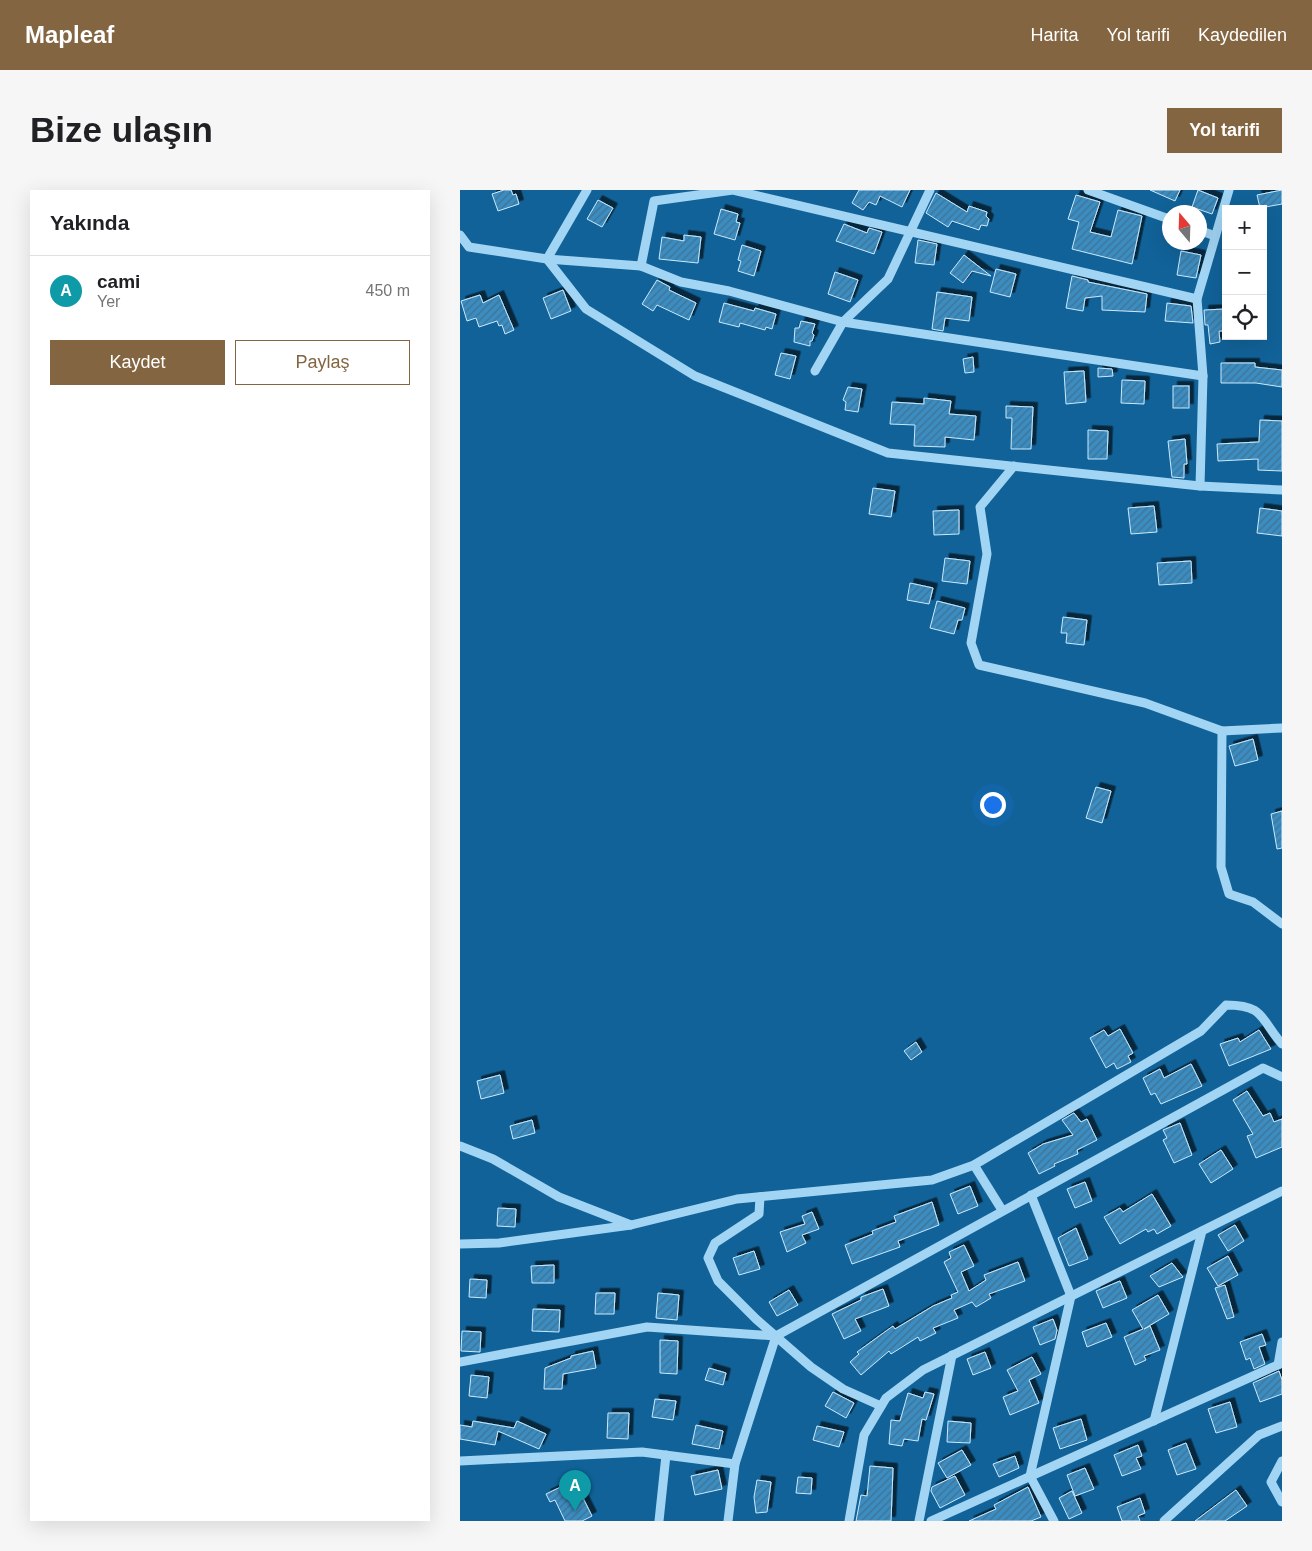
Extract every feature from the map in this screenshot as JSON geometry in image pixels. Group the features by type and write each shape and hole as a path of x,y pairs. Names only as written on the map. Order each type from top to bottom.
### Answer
{"street":[{"path":"548,259 586,190"},
{"path":"642,266 654,200 733,190 1198,299"},
{"path":"815,371 843,322 888,279 908,231 930,190"},
{"path":"1088,190 1162,217"},
{"path":"1200,486 1203,376 1198,299 1229,190"},
{"path":"1207,233 1215,236"},
{"path":"460,236 464,247 548,259 642,266 681,282 729,291 843,322 1203,376"},
{"path":"548,259 586,309 695,376 888,453 1200,486 1282,490"},
{"path":"1014,466 980,507 987,554 971,642 979,665 1145,703 1222,731 1282,728"},
{"path":"1222,731 1221,867 1229,894 1253,902 1282,924"},
{"path":"460,1244 499,1243 631,1225 738,1199 932,1180 974,1165 1201,1031 1226,1005 1245,1005 1261,1013 1282,1044"},
{"path":"460,1362 647,1327 776,1336 1263,1068 1282,1077"},
{"path":"460,1146 494,1159 559,1196 631,1225"},
{"path":"974,1165 1002,1210"},
{"path":"849,1521 864,1435 886,1398 923,1370 1282,1191"},
{"path":"1031,1195 1071,1296 1030,1476 1054,1521"},
{"path":"760,1197 759,1214 715,1243 708,1258 718,1281 811,1367 843,1389 881,1406"},
{"path":"1154,1421 1202,1231"},
{"path":"728,1521 735,1464 776,1336"},
{"path":"931,1521 1280,1364 1282,1342"},
{"path":"919,1521 952,1355"},
{"path":"1164,1521 1259,1435 1282,1426"},
{"path":"460,1461 642,1452 735,1464"},
{"path":"659,1521 666,1455"},
{"path":"1282,1460 1271,1482 1282,1502"}],"building":[{"path":"511,190 513,195 516,194 519,204 498,211 492,194"},
{"path":"859,190 910,190 902,207 880,196 876,205 869,202 863,210 852,203"},
{"path":"1150,190 1180,190 1175,201"},
{"path":"1198,190 1218,198 1212,214 1207,212 1207,205 1193,205"},
{"path":"1282,190 1282,204 1267,207 1267,205 1259,205 1257,195"},
{"path":"936,193 967,212 969,206 987,212 986,216 989,219 987,226 981,225 979,230 952,221 948,227 926,213"},
{"path":"1076,195 1100,202 1090,232 1111,237 1118,210 1142,216 1132,264 1072,249 1079,222 1068,219"},
{"path":"598,200 613,208 602,227 587,219"},
{"path":"721,209 738,214 736,222 740,223 735,240 714,234"},
{"path":"844,224 867,233 869,228 882,232 874,254 836,241"},
{"path":"684,235 701,237 698,263 659,259 662,237 684,241"},
{"path":"918,240 937,244 934,265 915,263"},
{"path":"742,245 761,251 754,276 738,271 741,261 738,260"},
{"path":"1181,251 1201,255 1196,278 1177,275"},
{"path":"964,255 991,276 972,271 963,283 950,273"},
{"path":"996,269 1016,274 1010,297 990,292"},
{"path":"835,272 858,280 850,302 828,294"},
{"path":"1072,276 1088,280 1088,282 1147,294 1145,312 1102,310 1102,296 1085,298 1083,311 1066,308"},
{"path":"657,280 670,287 669,290 696,303 689,320 657,305 653,311 642,304"},
{"path":"563,290 571,311 551,319 543,298"},
{"path":"937,292 972,297 969,321 945,318 943,331 932,329"},
{"path":"480,295 483,303 499,295 514,330 505,334 502,325 499,326 497,321 479,327 476,318 467,321 461,301"},
{"path":"724,303 754,311 755,308 776,314 772,329 766,327 765,330 740,323 739,327 719,322"},
{"path":"1167,303 1191,306 1193,323 1165,321"},
{"path":"1222,309 1222,331 1219,331 1220,342 1210,344 1208,325 1205,325 1204,310"},
{"path":"801,321 815,324 810,346 794,342 795,328 799,328"},
{"path":"781,353 796,356 790,379 775,375"},
{"path":"973,357 974,372 965,373 963,359"},
{"path":"1221,363 1255,363 1255,367 1282,370 1282,387 1256,383 1221,383"},
{"path":"1098,368 1112,369 1113,376 1098,377"},
{"path":"1084,371 1086,402 1066,404 1064,372"},
{"path":"1122,380 1145,381 1144,404 1121,403"},
{"path":"1173,386 1189,386 1189,408 1173,408"},
{"path":"848,387 862,389 858,412 845,410 846,402 843,400"},
{"path":"924,398 951,401 949,414 976,416 974,440 945,437 945,447 914,446 915,425 890,424 892,402 924,404"},
{"path":"1006,406 1033,407 1031,449 1011,449 1012,418 1006,418"},
{"path":"1260,420 1282,421 1282,471 1258,470 1258,459 1218,461 1217,444 1259,442"},
{"path":"1088,430 1108,431 1107,459 1088,459"},
{"path":"1185,439 1187,464 1184,464 1184,478 1172,477 1168,441"},
{"path":"873,488 895,491 891,517 869,514"},
{"path":"1154,506 1157,532 1131,534 1128,508"},
{"path":"1260,508 1282,511 1282,536 1257,533"},
{"path":"959,510 959,534 934,535 933,511"},
{"path":"945,558 970,561 967,584 942,581"},
{"path":"1191,561 1192,583 1159,585 1157,563"},
{"path":"910,583 933,588 929,604 907,600"},
{"path":"937,601 965,608 962,620 958,620 954,634 930,628"},
{"path":"1063,617 1087,620 1084,645 1066,643 1067,633 1061,633"},
{"path":"1253,739 1258,760 1235,766 1229,746"},
{"path":"1096,787 1111,791 1102,823 1086,818"},
{"path":"1282,811 1282,848 1277,849 1271,814"},
{"path":"1120,1029 1133,1053 1128,1056 1131,1062 1117,1069 1114,1063 1106,1068 1090,1038 1104,1030 1108,1036"},
{"path":"1259,1030 1271,1049 1229,1066 1220,1044 1238,1038 1240,1042"},
{"path":"916,1042 922,1052 911,1060 904,1051"},
{"path":"1191,1064 1202,1086 1161,1104 1155,1093 1151,1095 1143,1078 1160,1069 1164,1078"},
{"path":"500,1075 504,1093 481,1099 477,1081"},
{"path":"1247,1091 1263,1116 1270,1113 1274,1122 1282,1119 1282,1147 1256,1158 1247,1136 1253,1134 1233,1100"},
{"path":"1074,1113 1081,1122 1087,1119 1097,1140 1077,1150 1078,1154 1054,1164 1055,1166 1039,1174 1028,1153 1043,1144 1073,1135 1062,1120"},
{"path":"532,1120 535,1133 513,1139 510,1126"},
{"path":"1180,1123 1192,1155 1174,1163 1163,1140 1167,1138 1163,1130"},
{"path":"1221,1150 1233,1169 1211,1183 1199,1164"},
{"path":"1085,1182 1092,1201 1075,1208 1067,1189"},
{"path":"970,1186 978,1206 958,1214 950,1194"},
{"path":"1152,1194 1171,1226 1157,1234 1154,1229 1148,1232 1146,1229 1120,1244 1104,1217 1120,1208 1123,1212"},
{"path":"932,1202 939,1225 898,1241 900,1247 852,1264 845,1245 873,1234 872,1231 896,1222 894,1216"},
{"path":"498,1208 516,1209 515,1227 497,1226"},
{"path":"812,1212 819,1229 802,1235 806,1243 787,1252 780,1232 805,1224 802,1216"},
{"path":"1235,1225 1244,1241 1228,1251 1218,1235"},
{"path":"1076,1228 1088,1259 1069,1266 1058,1238"},
{"path":"964,1245 974,1266 961,1272 969,1291 986,1280 984,1275 1018,1262 1025,1281 989,1294 991,1298 976,1307 972,1302 954,1310 958,1318 933,1328 936,1333 920,1341 918,1337 891,1354 889,1351 861,1375 850,1362 859,1354 857,1352 893,1326 895,1329 933,1306 952,1298 951,1295 958,1292 944,1262 951,1258 949,1252"},
{"path":"754,1251 760,1269 739,1275 733,1258"},
{"path":"1228,1256 1238,1275 1218,1286 1207,1268"},
{"path":"1172,1263 1183,1277 1159,1287 1150,1276"},
{"path":"554,1265 554,1283 532,1283 531,1266"},
{"path":"470,1279 487,1280 486,1298 469,1297"},
{"path":"1120,1281 1127,1298 1103,1308 1096,1291"},
{"path":"1225,1285 1234,1317 1227,1319 1215,1288"},
{"path":"883,1289 889,1306 855,1319 861,1331 844,1339 832,1314 861,1300 861,1297"},
{"path":"789,1290 798,1305 777,1316 769,1302"},
{"path":"596,1293 615,1293 614,1314 595,1314"},
{"path":"658,1293 679,1295 677,1320 656,1318"},
{"path":"1158,1295 1169,1314 1144,1329 1150,1326 1160,1350 1144,1356 1146,1360 1135,1365 1124,1337 1143,1329 1132,1310"},
{"path":"533,1309 560,1310 559,1332 532,1331"},
{"path":"1053,1319 1057,1330 1055,1339 1040,1345 1033,1327"},
{"path":"1106,1323 1112,1337 1087,1347 1082,1332"},
{"path":"462,1331 481,1332 480,1352 461,1351"},
{"path":"1262,1334 1266,1345 1259,1347 1265,1364 1254,1369 1250,1358 1246,1360 1240,1342"},
{"path":"660,1340 678,1341 677,1374 660,1373"},
{"path":"593,1351 596,1368 563,1374 562,1389 544,1389 545,1368 571,1358 571,1356"},
{"path":"985,1352 991,1368 973,1375 967,1359"},
{"path":"1032,1357 1041,1374 1029,1380 1039,1403 1010,1415 1003,1397 1018,1391 1007,1370"},
{"path":"709,1368 726,1373 723,1385 705,1380"},
{"path":"1279,1371 1282,1380 1282,1394 1260,1402 1253,1383"},
{"path":"471,1375 489,1377 487,1398 469,1396"},
{"path":"833,1392 854,1403 846,1418 825,1406"},
{"path":"925,1392 934,1394 926,1420 922,1419 918,1441 904,1439 902,1446 889,1444 891,1420 900,1421 908,1393 923,1398"},
{"path":"655,1399 676,1401 673,1420 652,1417"},
{"path":"1230,1402 1237,1427 1216,1433 1208,1409"},
{"path":"608,1413 629,1413 628,1439 607,1438"},
{"path":"1081,1419 1087,1440 1060,1449 1053,1428"},
{"path":"473,1421 514,1428 517,1421 546,1434 539,1449 498,1431 495,1445 460,1439 460,1425 472,1427"},
{"path":"948,1421 971,1423 970,1443 947,1442"},
{"path":"696,1425 723,1431 719,1449 692,1444"},
{"path":"817,1426 844,1432 839,1447 813,1440"},
{"path":"1186,1443 1196,1469 1177,1475 1168,1450"},
{"path":"1138,1445 1142,1456 1136,1458 1141,1469 1122,1476 1114,1455"},
{"path":"962,1450 971,1465 947,1478 938,1463"},
{"path":"1015,1456 1019,1468 999,1477 993,1464"},
{"path":"870,1466 893,1468 891,1521 856,1521 861,1495 867,1496"},
{"path":"1085,1468 1094,1489 1075,1496 1067,1475"},
{"path":"718,1470 722,1489 695,1495 691,1476"},
{"path":"955,1476 965,1495 940,1508 931,1491 932,1487"},
{"path":"798,1477 812,1478 811,1494 796,1493"},
{"path":"757,1480 771,1482 767,1512 756,1513 754,1497"},
{"path":"569,1483 575,1497 581,1494 592,1516 582,1521 565,1521 555,1500 550,1502 546,1494"},
{"path":"1028,1487 1041,1517 1031,1521 969,1521 996,1509 994,1505"},
{"path":"1236,1490 1247,1506 1225,1521 1195,1521"},
{"path":"1072,1491 1082,1513 1069,1519 1059,1498"},
{"path":"1140,1498 1145,1513 1138,1516 1140,1521 1122,1521 1117,1507"}],"place":[{"name":"cami","path":"575,1511"}]}
